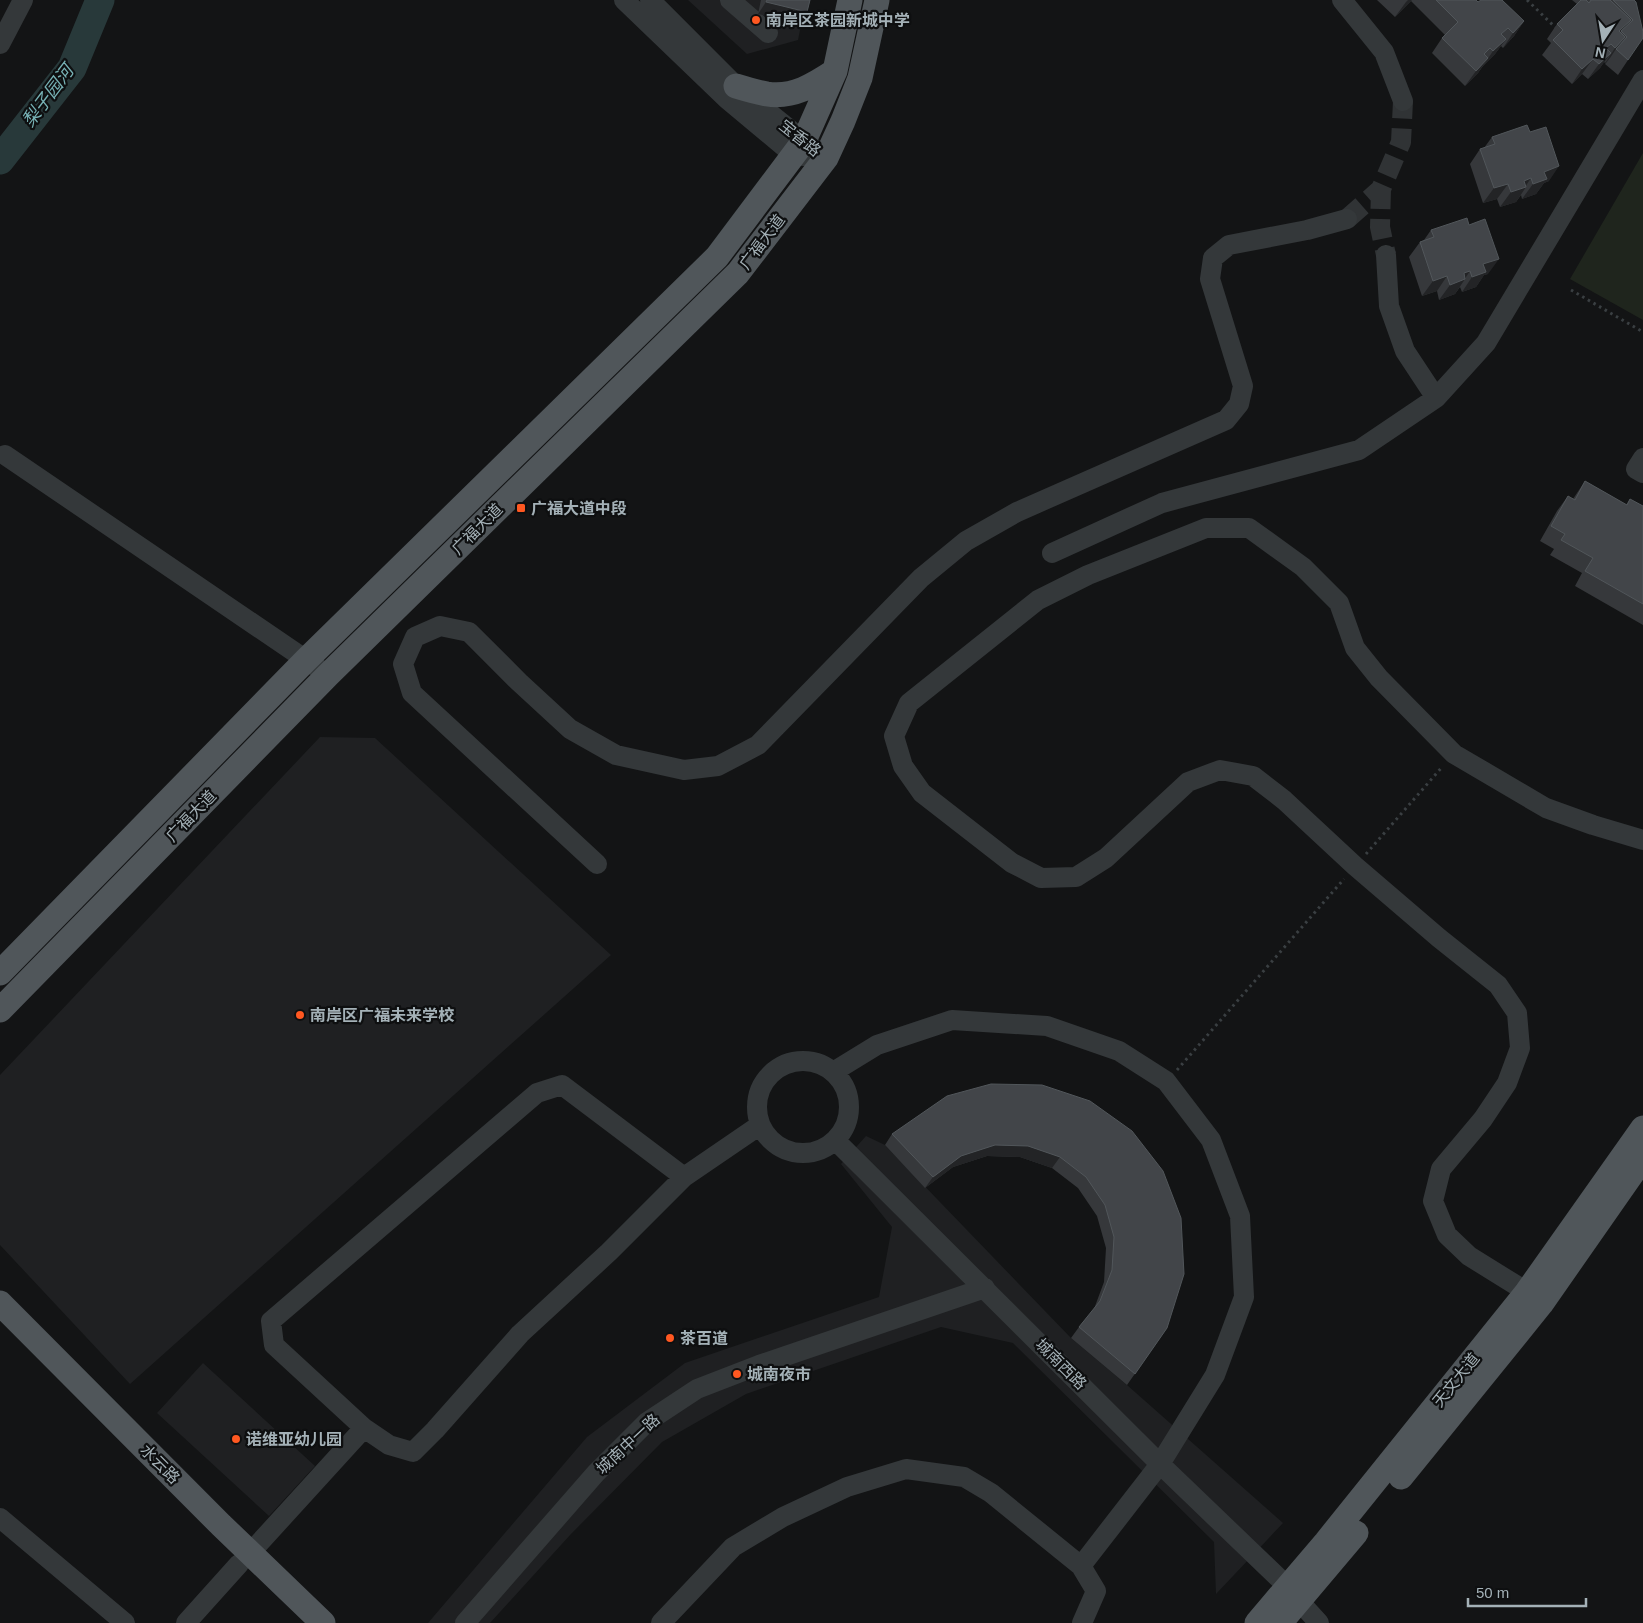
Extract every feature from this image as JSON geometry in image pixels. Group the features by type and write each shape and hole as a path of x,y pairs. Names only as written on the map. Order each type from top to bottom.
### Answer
{"main road":[{"name":"广福大道","path":"0,973 306,660 717,257 799,148 835,72 850,0"},
{"name":"广福大道","path":"0,1010 328,675 738,273 826,158 860,78 877,0"},
{"path":"736,86 767,94 788,94 810,87 835,72"},
{"name":"天文大道","path":"1280,1623 1294,1594 1332,1535 1527,1292 1643,1128"},
{"name":"天文大道","path":"1257,1623 1294,1594 1540,1304 1643,1158"},
{"name":"水云路","path":"0,1303 221,1525 245,1558 299,1623"},
{"name":"水云路","path":"0,1327 210,1538 245,1558 323,1623"}],"street":[{"path":"0,44 23,0"},
{"name":"宝香路","path":"624,0 727,99 799,148 826,158"},
{"name":"宝香路","path":"650,0 799,148"},
{"path":"730,0 768,33"},
{"path":"1342,0 1384,52 1403,101"},
{"path":"1052,553 1162,503 1359,450 1436,398 1486,343 1643,80"},
{"path":"597,864 412,693 403,664 415,637 440,626 469,632 570,729 616,755 684,770 718,766 758,745 921,578 966,541 1017,512 1226,420 1239,404 1243,386 1210,279 1213,258 1229,245 1307,230 1347,219"},
{"path":"1386,255 1389,306 1405,351 1436,398"},
{"path":"5,455 328,675"},
{"path":"1643,458 1636,469 1643,473"},
{"path":"1527,1292 1469,1256 1452,1240 1447,1234 1433,1201 1441,1169 1483,1119 1507,1083 1520,1048 1517,1013 1498,985 1439,938 1355,866 1284,800 1253,776 1220,770 1188,782 1106,858 1076,877 1041,878 1012,863 922,793 903,766 894,736 909,703 1038,600 1088,575 1206,528 1249,528 1303,567 1339,603 1355,648 1379,678 1454,754 1546,808 1643,840"},
{"path":"832,1072 877,1045 952,1020 1047,1026 1120,1051 1166,1081 1211,1140 1240,1216 1244,1297 1215,1376 1160,1464 1081,1566"},
{"path":"804,1061 819,1064 832,1072 842,1084 848,1098 848,1114 844,1128 835,1140 823,1149 809,1153 794,1152 779,1147 768,1138 760,1125 756,1111 758,1096 764,1082 775,1070 788,1063 804,1061"},
{"path":"684,1177 562,1084 537,1093 271,1320 274,1345 364,1428 389,1445 412,1452 435,1430 520,1334 609,1252 684,1177 760,1125"},
{"name":"城南西路","path":"835,1140 1160,1464 1294,1594 1319,1623"},
{"name":"城南中一路","path":"465,1623 596,1473 647,1422 697,1389 759,1365 985,1288"},
{"path":"186,1623 364,1428"},
{"path":"661,1623 733,1547 783,1517 847,1486 906,1469 964,1477 991,1493 1081,1566 1096,1591 1082,1623"},
{"path":"0,1518 125,1623"}],"path":[{"path":"1527,0 1557,28"},
{"path":"1571,290 1643,332"},
{"path":"1166,1081 1454,754"}],"shaded area":[{"name":"南岸区茶园新城中学","path":"688,0 806,0 798,40 747,54"},
{"path":"1643,153 1643,320 1570,279"},
{"name":"南岸区广福未来学校","path":"320,737 375,738 611,955 130,1384 0,1245 0,1075"},
{"name":"城南夜市","path":"866,1136 885,1145 1071,1338 1283,1523 1216,1594 1214,1542 1013,1343 941,1327 746,1394 662,1442 571,1534 490,1623 428,1623 587,1437 685,1363 879,1297 892,1227 841,1164"},
{"name":"诺维亚幼儿园","path":"203,1363 315,1466 269,1516 157,1413"}],"building":[{"path":"767,0 810,0 807,12 766,2"},
{"path":"1436,0 1476,0 1478,2 1481,0 1502,0 1524,21 1513,33 1508,28 1501,34 1506,39 1493,51 1490,48 1484,54 1488,58 1476,71 1442,38 1458,22"},
{"path":"1581,0 1586,0 1589,3 1591,0 1610,0 1631,20 1619,31 1625,37 1615,48 1611,44 1606,48 1611,53 1599,64 1593,59 1582,69 1553,40 1563,30 1557,24"},
{"path":"1613,0 1634,0 1636,2 1643,38 1628,60 1616,49 1627,37 1621,31 1633,20"},
{"path":"1527,125 1530,132 1546,127 1559,166 1544,172 1547,179 1533,184 1531,178 1524,181 1526,187 1511,192 1508,184 1494,188 1480,149 1495,144 1492,137"},
{"path":"1467,218 1469,225 1485,219 1499,259 1483,264 1486,272 1472,277 1470,271 1464,273 1465,279 1450,285 1447,276 1433,281 1420,242 1434,237 1431,230"},
{"path":"1585,481 1627,505 1630,499 1643,506 1643,604 1585,571 1593,558 1561,540 1565,534 1551,526 1568,496 1575,500"},
{"path":"991,1084 1042,1085 1090,1101 1132,1131 1163,1171 1181,1218 1184,1274 1167,1328 1135,1374 1079,1327 1100,1301 1112,1270 1114,1237 1105,1205 1086,1177 1060,1157 1028,1146 995,1145 961,1156 933,1177 892,1134 947,1096"}],"waterway":[{"name":"梨子园河","path":"0,160 72,68 100,0"}],"tunnel":[{"path":"1347,219 1381,189 1401,142 1403,101"},
{"path":"1381,189 1380,227 1386,255"}],"place":[{"name":"南岸区茶园新城中学","path":"756,20"},
{"name":"广福大道中段","path":"521,508"},
{"name":"南岸区广福未来学校","path":"300,1015"},
{"name":"茶百道","path":"670,1338"},
{"name":"城南夜市","path":"737,1374"},
{"name":"诺维亚幼儿园","path":"236,1439"}]}
